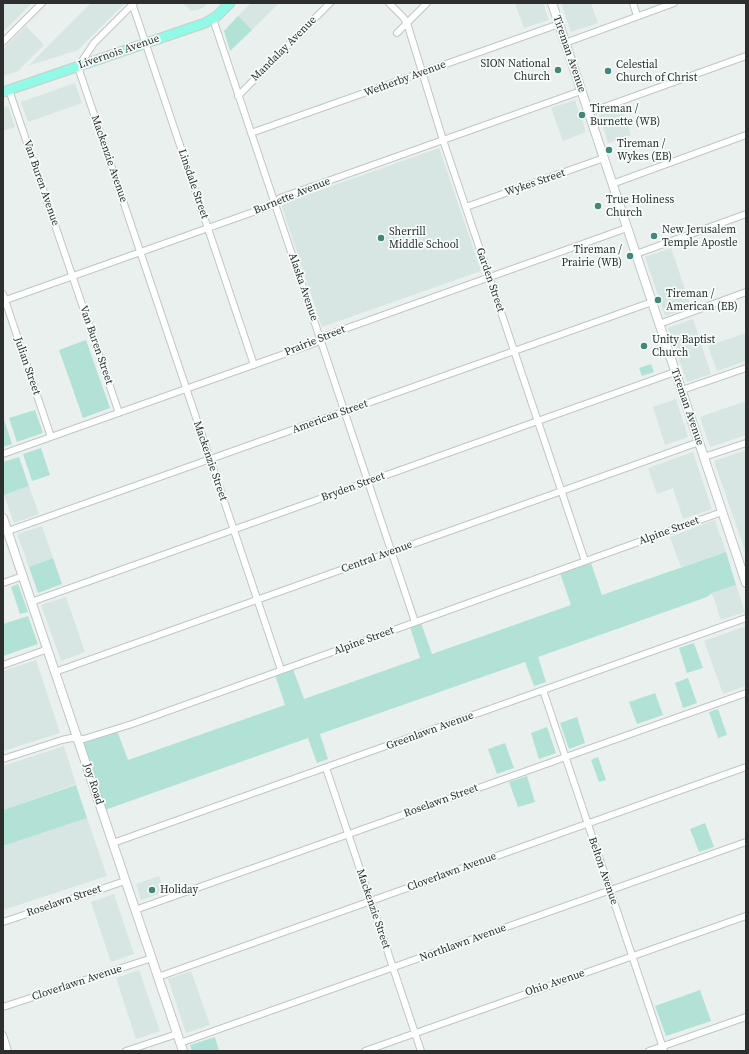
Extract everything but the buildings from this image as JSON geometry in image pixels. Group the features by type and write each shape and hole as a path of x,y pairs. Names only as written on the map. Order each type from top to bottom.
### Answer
{"main road":[{"name":"Livernois Avenue","path":"6,91 213,20 230,3"}],"street":[{"path":"3,42 42,3"},
{"name":"Mandalay Avenue","path":"238,96 330,3"},
{"name":"Garden Street","path":"389,3 403,17 407,24 466,207 585,561"},
{"path":"397,33 427,3"},
{"name":"Tireman Avenue","path":"552,3 746,583"},
{"path":"633,3 637,16"},
{"path":"565,42 674,3"},
{"path":"78,66 94,43 133,4"},
{"name":"Linsdale Street","path":"133,4 145,44 254,365"},
{"name":"Alaska Avenue","path":"213,20 416,622"},
{"name":"Wetherby Avenue","path":"251,134 558,24"},
{"path":"588,113 746,56"},
{"name":"Mackenzie Avenue","path":"78,66 140,252"},
{"name":"Van Buren Avenue","path":"6,91 72,276"},
{"name":"Burnette Avenue","path":"4,298 72,276 270,206 280,198 581,91"},
{"path":"612,184 746,135"},
{"name":"Wykes Street","path":"466,207 604,158"},
{"path":"636,254 746,214"},
{"name":"Prairie Street","path":"3,454 315,343 326,336 627,228"},
{"name":"Mackenzie Street","path":"140,252 281,670"},
{"name":"Van Buren Street","path":"72,276 119,413"},
{"path":"659,324 746,292"},
{"name":"Julian Street","path":"4,298 51,437"},
{"name":"American Street","path":"8,531 652,302"},
{"path":"682,390 746,368"},
{"name":"Bryden Street","path":"31,602 675,372"},
{"name":"Central Avenue","path":"55,672 699,442"},
{"path":"704,457 746,443"},
{"name":"Alpine Street","path":"3,759 62,740 78,738 84,739 132,724 722,512"},
{"name":"Joy Road","path":"3,518 182,1047"},
{"path":"3,583 23,576"},
{"name":"Greenlawn Avenue","path":"113,843 746,618"},
{"path":"3,665 48,649"},
{"name":"Belton Avenue","path":"543,690 663,1049"},
{"name":"Roselawn Street","path":"135,910 746,693"},
{"name":"Cloverlawn Avenue","path":"158,977 746,767"},
{"name":"Mackenzie Street","path":"326,768 421,1051"},
{"name":"Northlawn Avenue","path":"182,1047 393,968 746,842"},
{"name":"Roselawn Street","path":"3,922 125,881"},
{"name":"Ohio Avenue","path":"365,1051 746,916"},
{"name":"Cloverlawn Avenue","path":"3,1007 152,958"},
{"path":"649,1051 663,1049 746,1017"},
{"path":"126,1051 177,1034"},
{"path":"3,1035 8,1051"}],"shaded area":[{"path":"3,3 32,3 3,32"},
{"path":"91,3 124,4 78,50 28,66"},
{"path":"183,3 208,3 203,8 191,11"},
{"path":"251,3 279,3 252,30 238,16"},
{"path":"515,3 543,3 549,20 524,28"},
{"path":"561,3 591,3 598,23 571,32"},
{"path":"26,26 44,45 18,71 3,76 3,49"},
{"path":"75,83 82,103 28,122 21,102"},
{"path":"575,100 586,132 563,141 551,108"},
{"path":"8,106 15,127 3,131 3,108"},
{"path":"622,107 631,135 608,143 599,115"},
{"name":"Sherrill Middle School","path":"439,148 481,271 322,327 281,204"},
{"path":"671,248 691,307 665,316 645,257"},
{"path":"693,319 711,374 687,382 668,328"},
{"path":"746,333 746,361 717,371 708,346"},
{"path":"676,399 688,437 665,445 653,407"},
{"path":"746,401 746,435 710,447 700,417"},
{"path":"746,450 746,554 714,461"},
{"path":"693,452 712,509 683,519 673,488 657,494 648,468"},
{"path":"29,486 39,514 14,523 4,495"},
{"path":"715,520 726,552 681,567 670,537"},
{"path":"42,526 53,558 29,567 17,534"},
{"path":"736,585 745,612 721,620 712,593"},
{"path":"66,597 85,652 61,661 41,605"},
{"path":"746,626 746,686 723,694 704,641"},
{"path":"36,660 60,733 3,751 3,671"},
{"path":"64,746 76,784 3,810 3,766"},
{"path":"87,818 107,876 3,910 3,846"},
{"path":"159,876 165,892 141,900 136,884"},
{"path":"114,894 134,954 111,962 91,902"},
{"path":"139,970 160,1031 136,1039 116,978"},
{"path":"191,971 210,1025 186,1033 168,979"}],"green space":[{"path":"238,16 252,30 230,51 224,31"},
{"path":"86,340 110,408 83,418 59,350"},
{"path":"651,364 654,372 642,376 639,368"},
{"path":"35,410 43,433 17,442 9,418"},
{"path":"3,416 12,444 3,447"},
{"path":"41,448 50,475 32,481 23,454"},
{"path":"19,457 29,486 4,495 3,462"},
{"path":"726,552 736,585 712,593 707,597 538,657 546,682 534,686 525,662 320,734 328,759 317,763 308,738 102,811 79,742 116,728 128,760 285,705 275,675 293,669 304,699 420,658 410,627 421,623 432,654 571,605 560,573 591,563 602,595"},
{"path":"53,558 62,584 38,593 29,567"},
{"path":"18,584 28,612 20,614 11,587"},
{"path":"28,616 38,644 3,656 3,624"},
{"path":"694,643 703,668 687,673 679,648"},
{"path":"688,678 697,703 683,708 675,683"},
{"path":"655,693 663,715 637,724 629,702"},
{"path":"718,709 727,735 718,738 709,712"},
{"path":"577,717 585,743 569,749 560,723"},
{"path":"547,727 556,753 539,759 531,733"},
{"path":"505,743 514,768 497,774 488,749"},
{"path":"598,757 606,780 599,782 591,760"},
{"path":"527,776 535,802 518,807 509,782"},
{"path":"76,785 87,818 3,846 3,810"},
{"path":"705,823 714,847 699,852 690,829"},
{"path":"700,990 711,1021 666,1036 655,1006"},
{"path":"215,1037 219,1051 192,1051 190,1045"}],"place":[{"name":"SION National Church","path":"558,70"},
{"name":"Celestial Church of Christ","path":"608,71"},
{"name":"Tireman / Burnette (WB)","path":"582,115"},
{"name":"Tireman / Wykes (EB)","path":"609,150"},
{"name":"True Holiness Church","path":"598,206"},
{"name":"New Jerusalem Temple Apostle","path":"654,236"},
{"name":"Sherrill Middle School","path":"381,238"},
{"name":"Tireman / Prairie (WB)","path":"630,256"},
{"name":"Tireman / American (EB)","path":"658,300"},
{"name":"Unity Baptist Church","path":"644,346"},
{"name":"Holiday","path":"152,890"}]}
